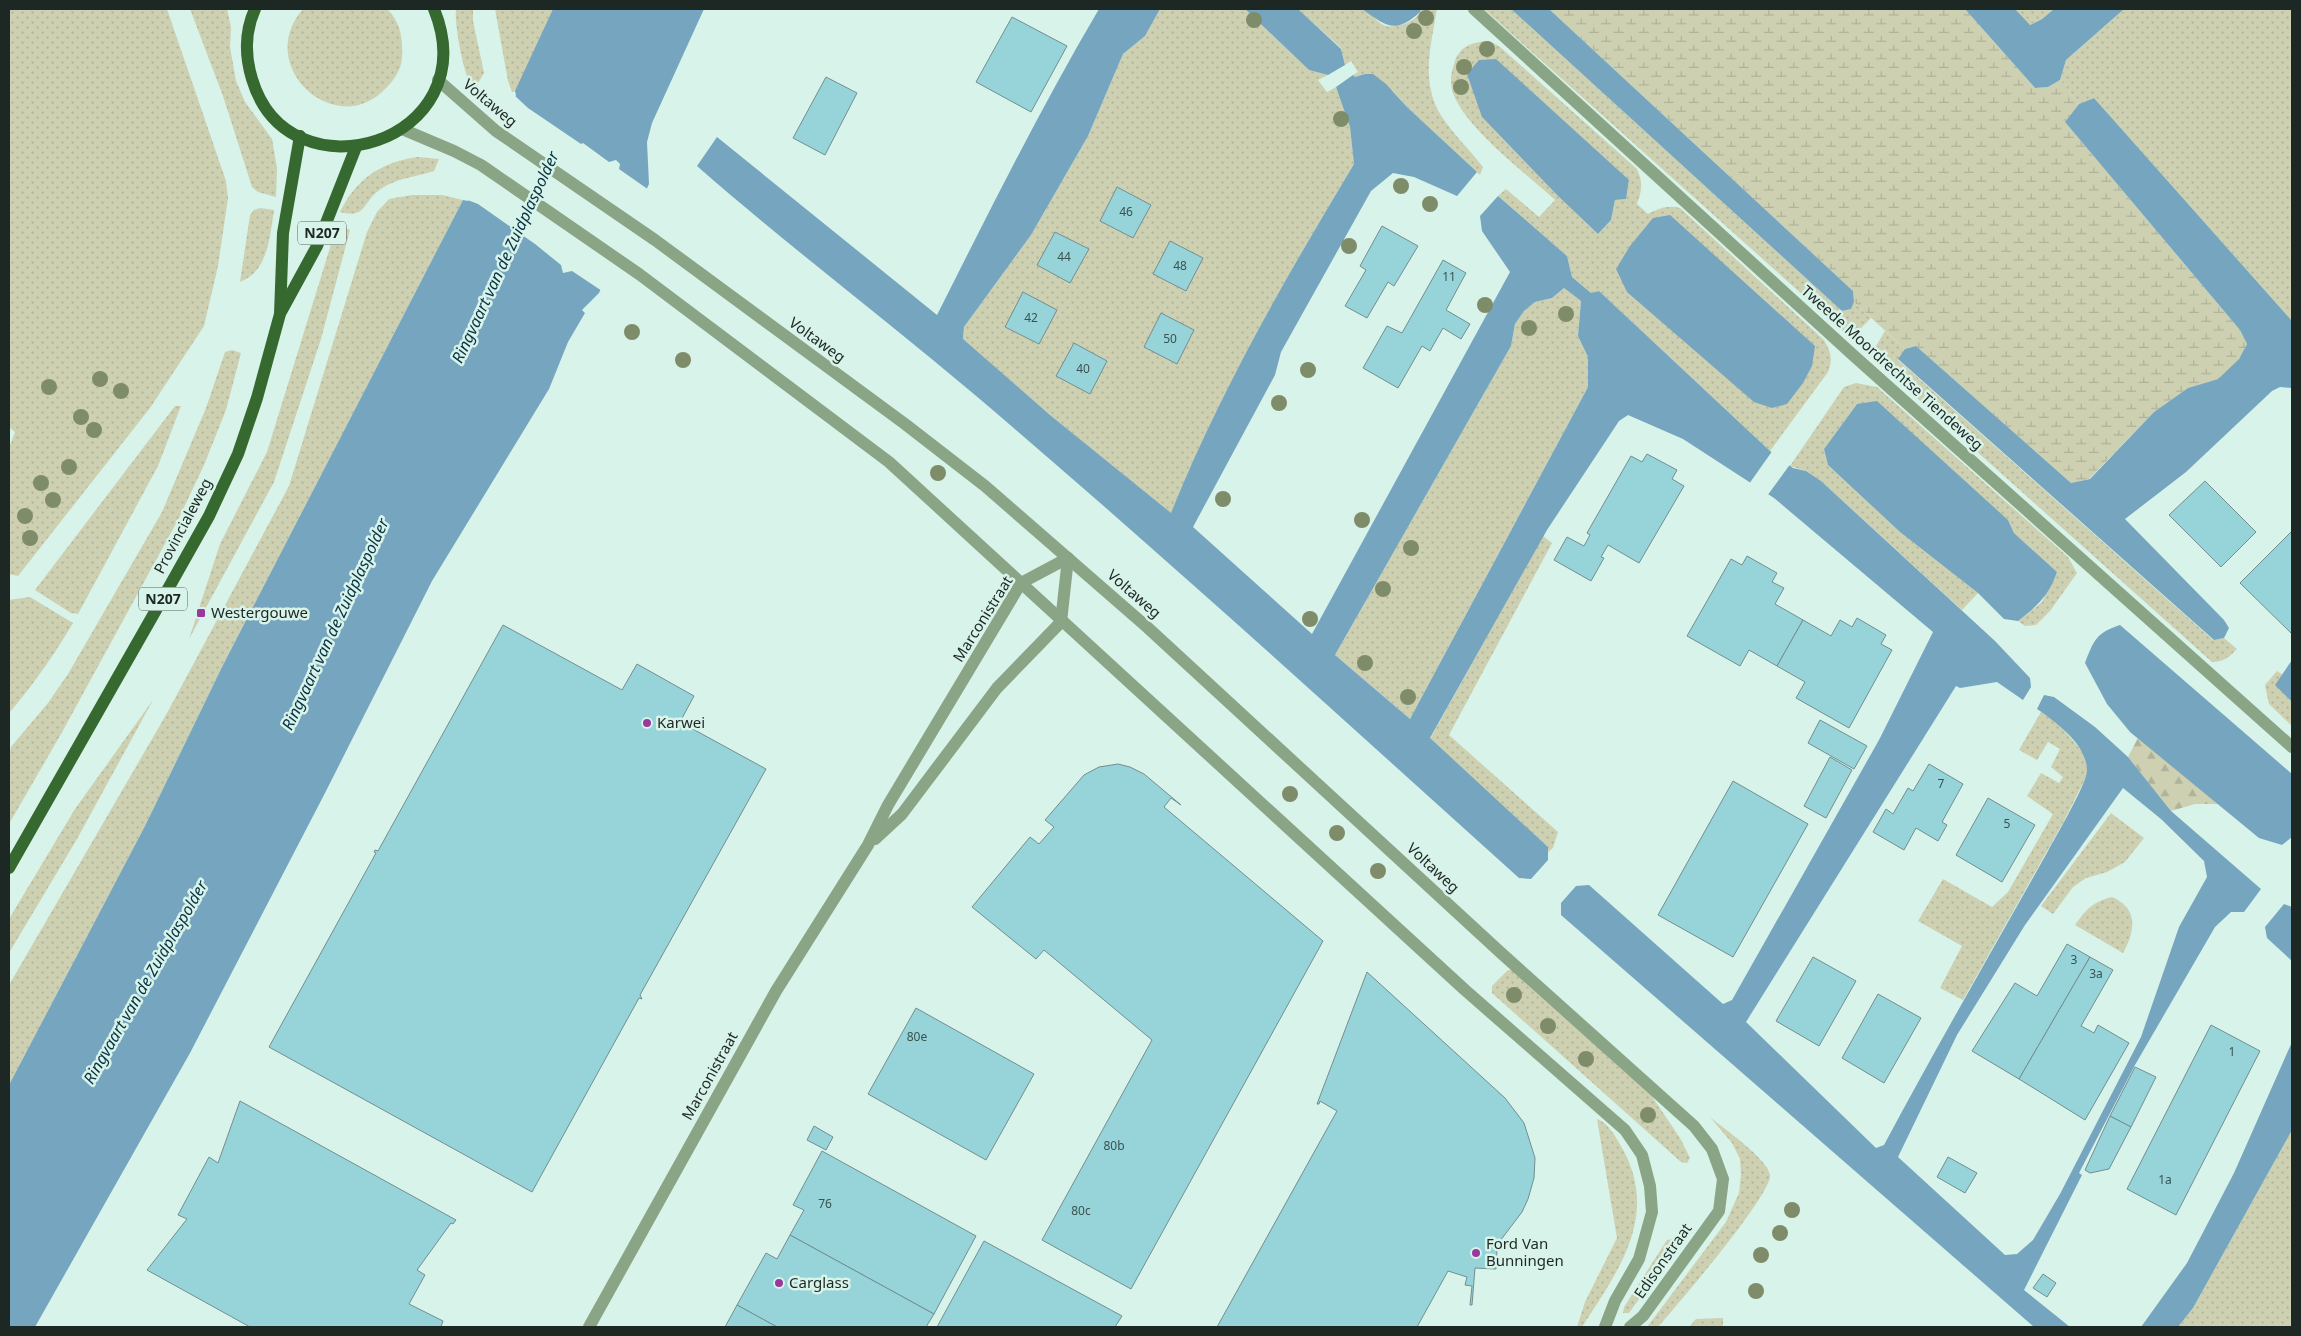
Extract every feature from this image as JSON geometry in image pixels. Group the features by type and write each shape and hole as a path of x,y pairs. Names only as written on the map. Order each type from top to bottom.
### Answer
{"main road":[{"path":"255,9 249,28 247,56 253,84 259,97 277,120 300,136 328,146 356,147 387,137 402,129 424,107 438,80 442,66 442,36 434,9"},
{"name":"Provincialeweg","path":"9,868 209,516 238,454 257,398 280,314 283,233 300,136"},
{"name":"Provincialeweg","path":"280,314 317,246 356,147"}],"street":[{"name":"Tweede Moordrechtse Tiendeweg","path":"1474,9 1853,355 2292,746"},
{"name":"Voltaweg","path":"438,80 496,131 655,240 905,424 985,486 1147,627 1694,1126 1712,1149 1723,1179 1718,1210"},
{"path":"402,129 480,165 639,274 889,462 1062,622"},
{"path":"1062,622 1068,558"},
{"name":"Marconistraat","path":"589,1327 776,991 868,845 888,805 1021,583 1068,558"},
{"name":"Marconistraat","path":"868,845 902,814 996,688 1062,622"},
{"name":"Edisonstraat","path":"1062,622 1465,990 1625,1130 1642,1154 1650,1186 1652,1212 1639,1260 1615,1301 1605,1327"},
{"name":"Edisonstraat","path":"1630,1327 1643,1316 1718,1210"}],"green space":[{"path":"9,9 167,9 226,181 228,198 218,266 204,326 150,408 18,576 9,574 9,448 15,432 9,427"},
{"path":"190,9 227,9 231,27 230,47 236,81 245,102 272,139 277,168 276,197 258,192 252,187 223,96"},
{"path":"303,9 387,9 398,25 402,45 400,67 392,82 366,102 345,106 325,102 307,90 294,73 288,53 290,31"},
{"path":"456,9 473,9 473,21 484,73 474,90 470,84 460,51"},
{"path":"495,9 553,9 516,91 512,92 508,81"},
{"path":"1160,9 1245,9 1309,70 1328,75 1318,80 1327,92 1336,87 1337,89 1350,127 1354,164 1255,335 1211,423 1171,514 1050,415 963,340 964,327 1031,235 1088,136 1123,54 1145,36"},
{"path":"1298,9 1360,9 1382,24 1391,26 1412,21 1421,9 1437,9 1430,50 1429,77 1431,91 1442,117 1483,167 1480,175 1407,107 1393,91 1365,74 1355,77 1353,75 1358,72 1351,61 1345,65 1341,48"},
{"path":"1484,9 1511,9 1842,311 1851,309 1854,302 1871,318 1861,328 1844,332"},
{"path":"1549,9 1965,9 2035,88 2048,87 2060,80 2079,104 2065,122 2240,330 2247,344 2239,359 2218,379 2188,388 2154,412 2089,479 2071,483 1916,346 1905,349 1854,302 1853,291"},
{"path":"2015,9 2054,9 2042,19 2029,25"},
{"path":"2124,9 2292,9 2292,321 2094,98 2079,104 2060,80 2066,60"},
{"path":"1489,41 1499,46 1637,169 1641,186 1637,204 1648,214 1664,208 1680,208 1824,340 1830,356 1828,372 1770,451 1599,291 1591,293 1572,277 1567,256 1498,196 1506,189 1539,217 1555,200 1497,149 1468,119 1458,104 1451,83 1456,58 1467,46","holes":["1482,117 1629,180 1626,199 1615,200 1611,220 1598,234 1558,196"]},
{"path":"418,157 439,159 434,171 387,185 375,194 364,208 356,213 340,212 354,190 371,174 392,163"},
{"path":"412,195 442,195 463,200 222,667 145,826 9,1085 9,985 166,715 289,486 367,232 377,212 389,199"},
{"path":"260,208 274,210 269,242 257,270 240,282 250,215 254,210"},
{"path":"337,225 350,230 321,339 274,482 189,639 220,544 267,452"},
{"path":"1564,288 1581,301 1578,336 1588,357 1588,387 1410,719 1335,655 1511,346 1515,324 1524,311 1535,302 1552,298"},
{"path":"1885,331 1905,349 1898,360 2213,640 2224,638 2237,649 2226,659 2212,662 1870,356"},
{"path":"232,350 241,353 226,410 204,465 179,518 61,734 9,824 9,756 11,747 48,703 68,674 162,512 206,408 225,352"},
{"path":"1856,383 1877,387 2068,557 2077,573 2050,611 2036,625 2025,626 2018,621 2042,602 2057,572 2014,533 2008,520 1857,404 1824,449 1828,465 1900,532 1978,593 1962,610 1821,481 1806,471 1790,466 1844,387"},
{"path":"175,406 181,406 158,466 78,614 71,613 35,590"},
{"path":"1543,536 1552,543 1449,735 1558,832 1553,848 1548,852 1547,846 1430,739"},
{"path":"30,597 73,623 43,670 9,713 9,600"},
{"path":"2277,671 2283,675 2276,685 2292,702 2292,726 2269,704 2265,685"},
{"path":"153,700 77,839 9,953 9,919 75,809"},
{"path":"2041,712 2058,723 2086,756 2088,773 2064,821 1963,1000 1940,988 1962,946 1918,921 1943,879 1992,907 2008,892 2053,814 2027,796 2041,773 2059,783 2063,777 2051,767 2060,749 2048,742 2037,760 2019,750"},
{"path":"2138,738 2219,804 2195,804 2171,811 2128,757"},
{"path":"2111,813 2144,838 2125,862 2107,872 2086,878 2073,887 2053,914 2041,906"},
{"path":"2112,897 2121,902 2131,914 2132,929 2123,953 2075,925 2090,907"},
{"path":"1508,970 1512,970 1651,1095 1680,1138 1690,1158 1687,1163 1681,1162 1492,993 1492,986"},
{"path":"1710,1117 1761,1160 1770,1175 1767,1186 1722,1251 1683,1298 1658,1327 1647,1327 1726,1222 1739,1193 1740,1159 1732,1143"},
{"path":"1597,1119 1608,1126 1614,1134 1632,1171 1637,1196 1636,1219 1621,1263 1609,1285 1582,1327 1577,1327 1585,1302 1617,1238"},
{"path":"2292,1130 2292,1327 2178,1327 2193,1308"},
{"path":"1672,1239 1677,1244 1677,1247 1629,1313 1623,1313 1624,1307 1667,1240"},
{"path":"1723,1318 1723,1327 1689,1327 1696,1319"}],"water":[{"name":"Ringvaart van de Zuidplaspolder","path":"553,9 704,9 652,123 647,142 649,184 599,293 582,310 585,313 568,342 549,389 432,581 325,793 190,1053 35,1327 9,1327 9,1085 145,826 222,667 463,200 468,201 516,95 515,91"},
{"path":"1099,9 1160,9 1145,36 1123,54 1088,136 1031,235 964,327 963,339 1050,415 1171,513 1211,423 1255,335 1354,164 1350,127 1336,87 1353,75 1355,77 1373,74 1386,84 1407,107 1477,172 1457,196 1414,177 1393,173 1371,191 1281,352 1275,375 1193,527 1312,634 1510,272 1482,231 1480,216 1498,196 1567,256 1572,277 1591,293 1599,291 1770,451 1793,468 1806,471 1821,481 1995,641 2030,678 2031,687 2023,700 1997,682 1960,688 1956,686 1746,1022 1876,1148 1884,1145 2064,823 2086,776 2086,761 2076,743 2061,727 2037,709 2044,695 2054,697 2095,727 2128,757 2171,811 2261,889 2244,912 2231,912 2215,927 2135,1065 2079,1173 2082,1175 2024,1290 2070,1327 2034,1327 1561,915 1561,903 1576,886 1589,885 1723,1004 1732,1000 1879,740 1933,632 1774,498 1683,439 1628,415 1619,421 1547,530 1430,738 1548,847 1548,860 1531,879 1519,878 1044,454 697,166 717,137 937,315 1015,161","holes":["1564,288 1581,301 1578,336 1588,357 1588,387 1410,719 1335,655 1511,346 1515,324 1524,311 1535,302 1552,298","2123,788 2161,819 2204,861 2207,877 2179,927 2141,1037 2060,1194 2033,1240 2017,1254 2005,1255 1898,1157 1957,1035 2025,925"]},
{"path":"1245,9 1298,9 1341,49 1345,65 1328,75 1309,70"},
{"path":"1362,9 1421,9 1420,12 1404,24 1391,26"},
{"path":"1511,9 1549,9 1853,291 1854,302 1851,309 1842,311"},
{"path":"1965,9 2015,9 2030,25 2042,19 2054,9 2124,9 2066,60 2060,80 2048,87 2035,88"},
{"path":"1496,59 1629,180 1626,199 1615,200 1611,220 1598,234 1558,196 1482,117 1467,74 1479,60"},
{"path":"2094,98 2292,321 2292,388 2280,387 2272,391 2186,472 2125,519 2224,620 2229,628 2224,638 2214,640 1898,359 1905,349 1916,346 2071,483 2090,479 2154,412 2188,388 2218,379 2239,359 2247,344 2240,330 2065,122 2079,104"},
{"path":"1670,215 1815,346 1812,366 1803,383 1787,404 1772,408 1754,402 1627,292 1616,269 1630,246 1653,218"},
{"path":"1877,401 2008,520 2014,533 2057,572 2042,600 2018,621 2004,619 1978,593 1900,532 1828,465 1824,449 1857,404"},
{"path":"2120,625 2292,774 2292,837 2282,845 2259,838 2130,732 2107,704 2085,663 2097,638 2106,631"},
{"path":"2292,660 2292,702 2275,685"},
{"path":"2284,904 2292,907 2292,961 2267,938 2265,927"},
{"path":"2292,1042 2292,1130 2193,1308 2178,1327 2141,1327 2187,1263 2234,1173"}],"pier":[{"path":"513,94 528,108 609,162 616,160 620,164 619,169 649,190 602,291 572,271 563,273 561,265 535,244 478,204 465,199"},
{"path":"1773,450 1791,463 1767,496 1749,484"}],"building":[{"path":"1012,17 1067,46 1031,112 976,82"},
{"path":"826,77 857,93 825,155 793,138"},
{"path":"1117,187 1151,205 1133,238 1100,221"},
{"path":"1382,226 1418,246 1394,286 1388,282 1367,318 1345,306 1366,270 1360,266"},
{"path":"1055,232 1089,249 1070,283 1037,265"},
{"path":"1170,241 1203,258 1186,291 1153,274"},
{"path":"1443,260 1466,273 1446,310 1470,324 1461,339 1443,328 1430,351 1422,346 1398,388 1363,368 1387,326 1402,333"},
{"path":"1023,292 1057,310 1039,344 1005,327"},
{"path":"1161,313 1194,330 1177,364 1144,347"},
{"path":"1074,343 1107,361 1090,394 1056,376"},
{"path":"1647,454 1677,470 1672,479 1684,486 1639,563 1608,545 1601,557 1604,558 1591,581 1554,560 1567,537 1584,546 1590,535 1587,533 1631,456 1642,462"},
{"path":"2205,481 2256,532 2221,567 2169,515"},
{"path":"2292,531 2292,634 2240,583"},
{"path":"1747,556 1777,573 1772,582 1784,588 1775,604 1803,620 1777,666 1749,650 1740,666 1687,636 1731,559 1742,565"},
{"path":"1857,618 1886,635 1881,644 1892,650 1849,728 1796,698 1805,682 1777,666 1803,620 1831,636 1840,620 1852,627"},
{"path":"503,625 622,690 637,664 694,696 680,722 766,769 640,995 642,999 639,998 532,1192 269,1047 376,853 374,852 375,850 378,851"},
{"path":"1820,720 1867,746 1854,769 1808,743"},
{"path":"1830,757 1852,770 1826,818 1804,806"},
{"path":"1118,764 1130,767 1144,774 1181,805 1171,798 1164,807 1323,941 1131,1289 1042,1240 1152,1040 1044,950 1036,959 972,907 1030,837 1039,844 1054,827 1045,820 1084,775 1099,767"},
{"path":"1929,764 1963,784 1942,822 1947,825 1938,841 1916,828 1904,850 1873,832 1886,809 1893,814 1908,788 1913,791"},
{"path":"1733,781 1808,824 1733,957 1658,915"},
{"path":"1988,798 2035,825 2002,882 1956,855"},
{"path":"2067,944 2090,957 2019,1079 1972,1051 2015,983 2037,996"},
{"path":"1813,957 1856,981 1819,1046 1776,1021"},
{"path":"2090,957 2113,970 2081,1026 2094,1033 2098,1025 2129,1043 2085,1120 2019,1079"},
{"path":"1367,972 1505,1098 1524,1123 1535,1158 1534,1178 1528,1199 1522,1212 1500,1241 1497,1250 1496,1269 1475,1268 1472,1305 1470,1305 1472,1286 1465,1285 1467,1277 1448,1271 1417,1327 1217,1327 1337,1111 1320,1101 1317,1104"},
{"path":"1878,994 1921,1018 1884,1083 1842,1058"},
{"path":"916,1008 1034,1074 986,1160 868,1094"},
{"path":"2211,1025 2260,1051 2176,1215 2127,1189"},
{"path":"2135,1067 2156,1077 2131,1127 2110,1116"},
{"path":"240,1101 456,1220 453,1224 451,1223 417,1270 425,1275 409,1304 443,1321 441,1327 250,1327 147,1270 187,1219 178,1215 209,1157 218,1163"},
{"path":"2110,1116 2131,1127 2109,1169 2090,1173 2085,1170"},
{"path":"814,1126 833,1137 826,1150 807,1140"},
{"path":"822,1151 976,1236 934,1314 790,1235 804,1210 793,1205"},
{"path":"1948,1157 1977,1173 1965,1193 1937,1177"},
{"path":"790,1235 934,1314 926,1327 777,1327 737,1305 766,1253 777,1259"},
{"path":"984,1241 1122,1316 1115,1327 937,1327"},
{"path":"2043,1274 2056,1283 2047,1297 2033,1288"},
{"path":"737,1305 777,1327 725,1327"}],"place":[{"name":"Westergouwe","path":"201,613"},
{"name":"Karwei","path":"647,723"},
{"name":"Ford Van Bunningen","path":"1476,1253"},
{"name":"Carglass","path":"779,1283"}]}
